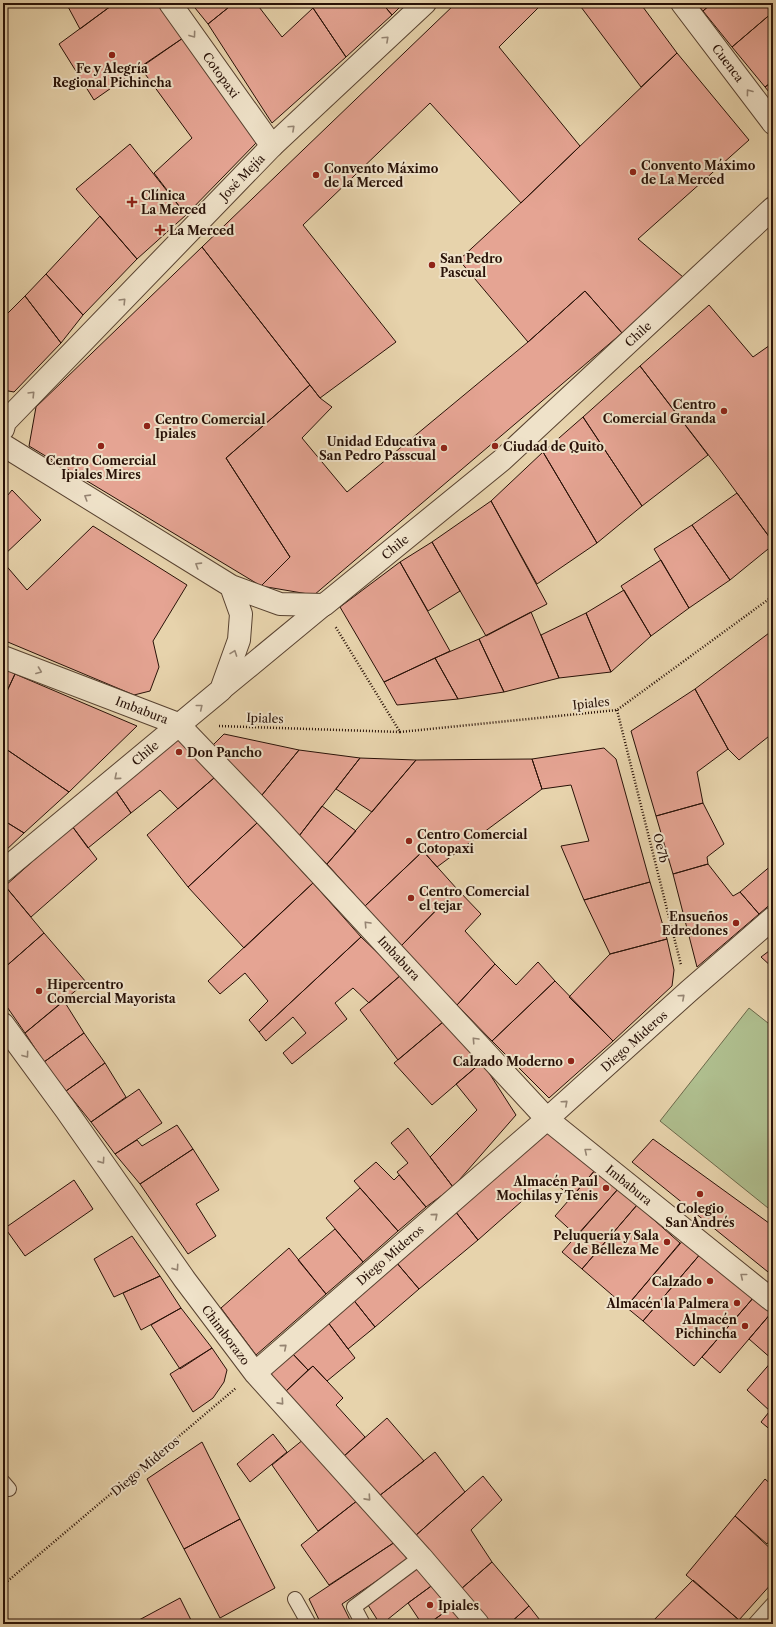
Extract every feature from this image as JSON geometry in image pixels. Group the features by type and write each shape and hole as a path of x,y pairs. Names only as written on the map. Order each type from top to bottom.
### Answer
{"street":[{"name":"Cotopaxi","path":"170,3 272,146"},
{"name":"José Mejía","path":"4,424 272,146 425,3"},
{"name":"Cuenca","path":"682,3 773,123"},
{"name":"Chile","path":"3,871 178,724 221,690 328,613 502,460 773,208"},
{"path":"3,445 231,586 280,604 328,613"},
{"path":"221,690 239,640 241,614 231,586"},
{"name":"Imbabura","path":"3,657 178,724 272,821 547,1119 773,1301"},
{"name":"Diego Mideros","path":"255,1373 547,1119 689,991 773,918"},
{"name":"Chimborazo","path":"3,1024 66,1110 185,1280 255,1373 421,1557 478,1624"}],"lane":[{"path":"362,1624 354,1607 421,1557"},
{"path":"295,1599 309,1624"},
{"path":"755,1624 773,1604"}],"path":[{"name":"Ipiales","path":"178,724 400,732 617,710 773,596"},
{"path":"328,613 400,732"},
{"name":"Oe7b","path":"617,710 689,991"},
{"name":"Diego Mideros","path":"3,1586 255,1373"}],"green space":[{"path":"749,1008 773,1027 773,1212 660,1121"}],"building":[{"path":"66,3 115,3 80,29"},
{"name":"Fe y Alegría Regional Pichincha","path":"115,3 158,3 183,38 94,100 59,44"},
{"path":"191,3 234,3 208,24"},
{"path":"234,3 256,3 282,37 313,8 346,57 272,123 208,24"},
{"path":"319,3 382,3 392,15 346,57 313,8"},
{"path":"382,3 404,3 392,15"},
{"name":"Convento Máximo de la Merced","path":"456,3 543,3 499,47 580,146 521,203 430,103 303,225 396,342 320,398 202,247"},
{"path":"578,3 640,3 677,53 641,87"},
{"path":"696,3 712,3 703,11"},
{"path":"712,3 773,3 773,12 732,47 703,11"},
{"path":"773,12 773,81 765,87 732,47"},
{"path":"183,38 257,142 186,215 154,173 192,138 140,67"},
{"name":"Convento Máximo de La Merced","path":"677,53 749,140 638,239 683,277 622,333 585,291 528,342 459,260"},
{"path":"773,81 773,97 765,87"},
{"name":"Clínica La Merced","path":"130,144 186,215 137,259 76,189"},
{"path":"100,216 137,259 83,315 46,274"},
{"name":"Centro Comercial Ipiales","path":"202,247 310,385 226,458 290,557 261,586 29,446 36,407"},
{"path":"46,274 83,315 61,343 25,296"},
{"name":"Unidad Educativa San Pedro Passcual","path":"585,291 622,333 314,595 261,586 290,557 226,458 310,385 320,398 332,407 302,438 347,492 528,342"},
{"path":"25,296 61,343 14,392 3,390 3,318"},
{"name":"Centro Comercial Granda","path":"709,305 753,357 773,343 773,542 640,366"},
{"path":"640,366 708,455 642,506 583,417"},
{"path":"583,417 642,506 597,543 543,452"},
{"path":"543,452 597,543 537,584 491,501"},
{"path":"12,490 41,520 3,556 3,501"},
{"path":"737,493 773,542 773,545 730,580 692,525"},
{"path":"491,501 547,604 486,636 432,542"},
{"path":"692,525 730,580 689,608 654,549"},
{"path":"93,526 187,585 153,641 159,667 150,691 134,695 3,640 3,619 8,613 3,611 3,562 27,590"},
{"path":"432,542 460,591 428,611 400,562"},
{"path":"661,560 689,608 651,636 621,586"},
{"path":"400,562 450,651 384,682 340,607"},
{"path":"624,590 651,636 611,672 586,613"},
{"path":"531,612 559,678 504,692 479,639"},
{"path":"586,613 611,672 559,678 541,635"},
{"path":"773,630 773,733 739,760 728,749 695,689"},
{"path":"479,639 504,692 458,699 435,658"},
{"path":"435,658 458,699 397,705 384,682"},
{"path":"3,668 15,674 6,693 3,691"},
{"path":"15,674 137,726 69,792 3,747 3,700"},
{"path":"695,689 728,749 697,772 703,803 656,816 631,731"},
{"path":"224,734 299,750 262,795 213,745"},
{"path":"178,739 214,778 178,809 160,790 131,813 116,791"},
{"path":"3,747 69,792 24,833 3,820"},
{"path":"604,748 616,759 650,882 584,900 561,846 589,841 571,785 542,789 532,759"},
{"path":"299,750 360,758 299,836 262,795"},
{"path":"360,758 416,760 372,812 336,789"},
{"name":"Centro Comercial Cotopaxi","path":"532,759 542,789 437,867 423,851 365,906 327,864 416,760"},
{"path":"214,778 257,823 188,887 147,835"},
{"path":"116,791 131,813 88,848 72,826"},
{"path":"703,803 724,844 707,857 708,864 673,874 656,816"},
{"path":"322,806 356,831 327,864 299,836"},
{"path":"3,820 24,833 3,853"},
{"path":"257,823 313,883 244,948 188,887"},
{"path":"72,826 97,859 31,917 5,886"},
{"name":"Centro Comercial el tejar","path":"423,851 457,889 401,946 365,906"},
{"path":"708,864 733,896 740,892 759,914 697,967 673,874"},
{"path":"773,864 773,902 759,914 740,892"},
{"path":"650,882 667,939 610,954 584,900"},
{"path":"313,883 361,937 259,1032 249,1020 268,1001 245,973 220,994 208,981"},
{"path":"5,886 44,933 3,969 3,887"},
{"path":"457,889 481,914 465,931 495,964 457,1005 401,946"},
{"name":"Hipercentro Comercial Mayorista","path":"44,933 86,982 25,1033 3,1001 3,969"},
{"path":"361,937 401,975 369,1003 353,988 335,1003 347,1019 292,1064 283,1053 306,1033 293,1017 266,1041 259,1032"},
{"path":"667,939 674,970 672,986 613,1041 569,997 610,954"},
{"path":"773,948 773,968 761,957"},
{"path":"538,962 555,981 492,1041 457,1005 495,964 516,985"},
{"path":"401,975 443,1022 398,1060 360,1010"},
{"path":"555,981 613,1041 549,1098 492,1041"},
{"path":"64,1001 84,1033 44,1062 25,1033"},
{"path":"443,1022 482,1062 432,1105 394,1063"},
{"path":"84,1033 105,1063 66,1091 44,1062"},
{"path":"482,1062 516,1115 453,1187 430,1157 477,1110 456,1084"},
{"path":"105,1063 126,1097 91,1122 66,1091"},
{"path":"139,1089 162,1123 115,1154 91,1122"},
{"path":"177,1125 193,1149 140,1184 115,1154 137,1140 142,1146"},
{"path":"545,1127 596,1169 572,1197 548,1178 478,1240 455,1211"},
{"path":"408,1128 453,1187 426,1207 397,1172 408,1163 391,1143"},
{"name":"Colegio San Andrés","path":"653,1139 773,1226 773,1276 632,1162"},
{"path":"193,1149 219,1190 196,1204 216,1236 188,1254 140,1184"},
{"path":"376,1162 394,1180 399,1175 426,1207 398,1231 354,1181"},
{"path":"596,1169 618,1189 577,1236 555,1216"},
{"path":"74,1180 93,1209 25,1256 5,1228"},
{"path":"360,1188 398,1231 363,1262 326,1218"},
{"path":"618,1189 637,1205 582,1269 562,1252"},
{"path":"637,1205 680,1243 626,1307 582,1269"},
{"path":"455,1211 478,1240 419,1289 396,1262"},
{"path":"335,1229 363,1262 326,1294 298,1260"},
{"path":"132,1236 160,1276 114,1297 94,1259"},
{"path":"685,1238 702,1252 643,1321 626,1307"},
{"path":"289,1248 326,1294 256,1355 221,1308"},
{"path":"702,1252 754,1297 694,1366 643,1321"},
{"path":"396,1262 419,1289 375,1327 352,1298"},
{"path":"160,1276 181,1308 141,1330 123,1293"},
{"name":"Almacén Pichincha","path":"754,1297 772,1312 720,1373 702,1357"},
{"path":"352,1298 375,1327 348,1349 327,1321"},
{"path":"181,1308 212,1348 180,1369 151,1325"},
{"path":"772,1312 773,1313 773,1360 749,1339"},
{"path":"327,1321 355,1358 327,1381 313,1366 308,1370 291,1352"},
{"path":"212,1348 227,1370 224,1382 213,1398 193,1412 170,1374"},
{"path":"291,1352 308,1370 285,1392 269,1371"},
{"path":"773,1360 773,1407 770,1411 747,1390"},
{"path":"313,1366 343,1398 336,1405 365,1437 343,1457 285,1392"},
{"path":"773,1407 773,1432 761,1422"},
{"path":"387,1418 424,1461 379,1496 343,1457"},
{"path":"273,1434 287,1452 250,1482 237,1464"},
{"path":"304,1439 358,1500 318,1531 272,1465"},
{"path":"202,1442 240,1519 184,1549 147,1479"},
{"path":"435,1452 465,1492 415,1536 379,1496"},
{"path":"483,1476 502,1500 471,1530 492,1562 461,1589 415,1536"},
{"path":"765,1479 773,1486 773,1536 767,1544 735,1516"},
{"path":"358,1500 395,1542 329,1585 301,1545"},
{"path":"735,1516 773,1551 773,1582 739,1620 686,1575"},
{"path":"240,1519 275,1588 220,1618 184,1549"},
{"path":"395,1542 408,1560 342,1604 352,1624 321,1624 309,1599"},
{"path":"492,1562 529,1606 509,1624 491,1624 461,1589"},
{"path":"419,1567 434,1584 380,1624 368,1605"},
{"path":"693,1580 739,1620 735,1624 650,1624"},
{"name":"Ipiales","path":"434,1584 452,1607 428,1624 422,1624 408,1603"},
{"path":"180,1598 193,1624 141,1624 139,1620"},
{"path":"529,1606 543,1624 509,1624"},
{"path":"452,1607 466,1624 428,1624"}],"place":[{"name":"Fe y Alegría Regional Pichincha","path":"112,55"},
{"name":"Convento Máximo de La Merced","path":"633,172"},
{"name":"Convento Máximo de la Merced","path":"316,175"},
{"name":"Clínica La Merced","path":"132,202"},
{"name":"La Merced","path":"160,230"},
{"name":"San Pedro Pascual","path":"432,265"},
{"name":"Centro Comercial Granda","path":"724,411"},
{"name":"Centro Comercial Ipiales","path":"147,426"},
{"name":"Centro Comercial Ipiales Mires","path":"101,446"},
{"name":"Ciudad de Quito","path":"495,446"},
{"name":"Unidad Educativa San Pedro Passcual","path":"444,448"},
{"name":"Don Pancho","path":"179,752"},
{"name":"Centro Comercial Cotopaxi","path":"409,841"},
{"name":"Centro Comercial el tejar","path":"411,898"},
{"name":"Ensueños Edredones","path":"736,923"},
{"name":"Hipercentro Comercial Mayorista","path":"39,991"},
{"name":"Calzado Moderno","path":"571,1061"},
{"name":"Almacén Paul Mochilas y Tenis","path":"606,1188"},
{"name":"Colegio San Andrés","path":"700,1194"},
{"name":"Peluquería y Sala de Belleza Me","path":"667,1242"},
{"name":"Calzado","path":"710,1281"},
{"name":"Almacén la Palmera","path":"737,1303"},
{"name":"Almacén Pichincha","path":"745,1326"},
{"name":"Ipiales","path":"430,1605"}]}
